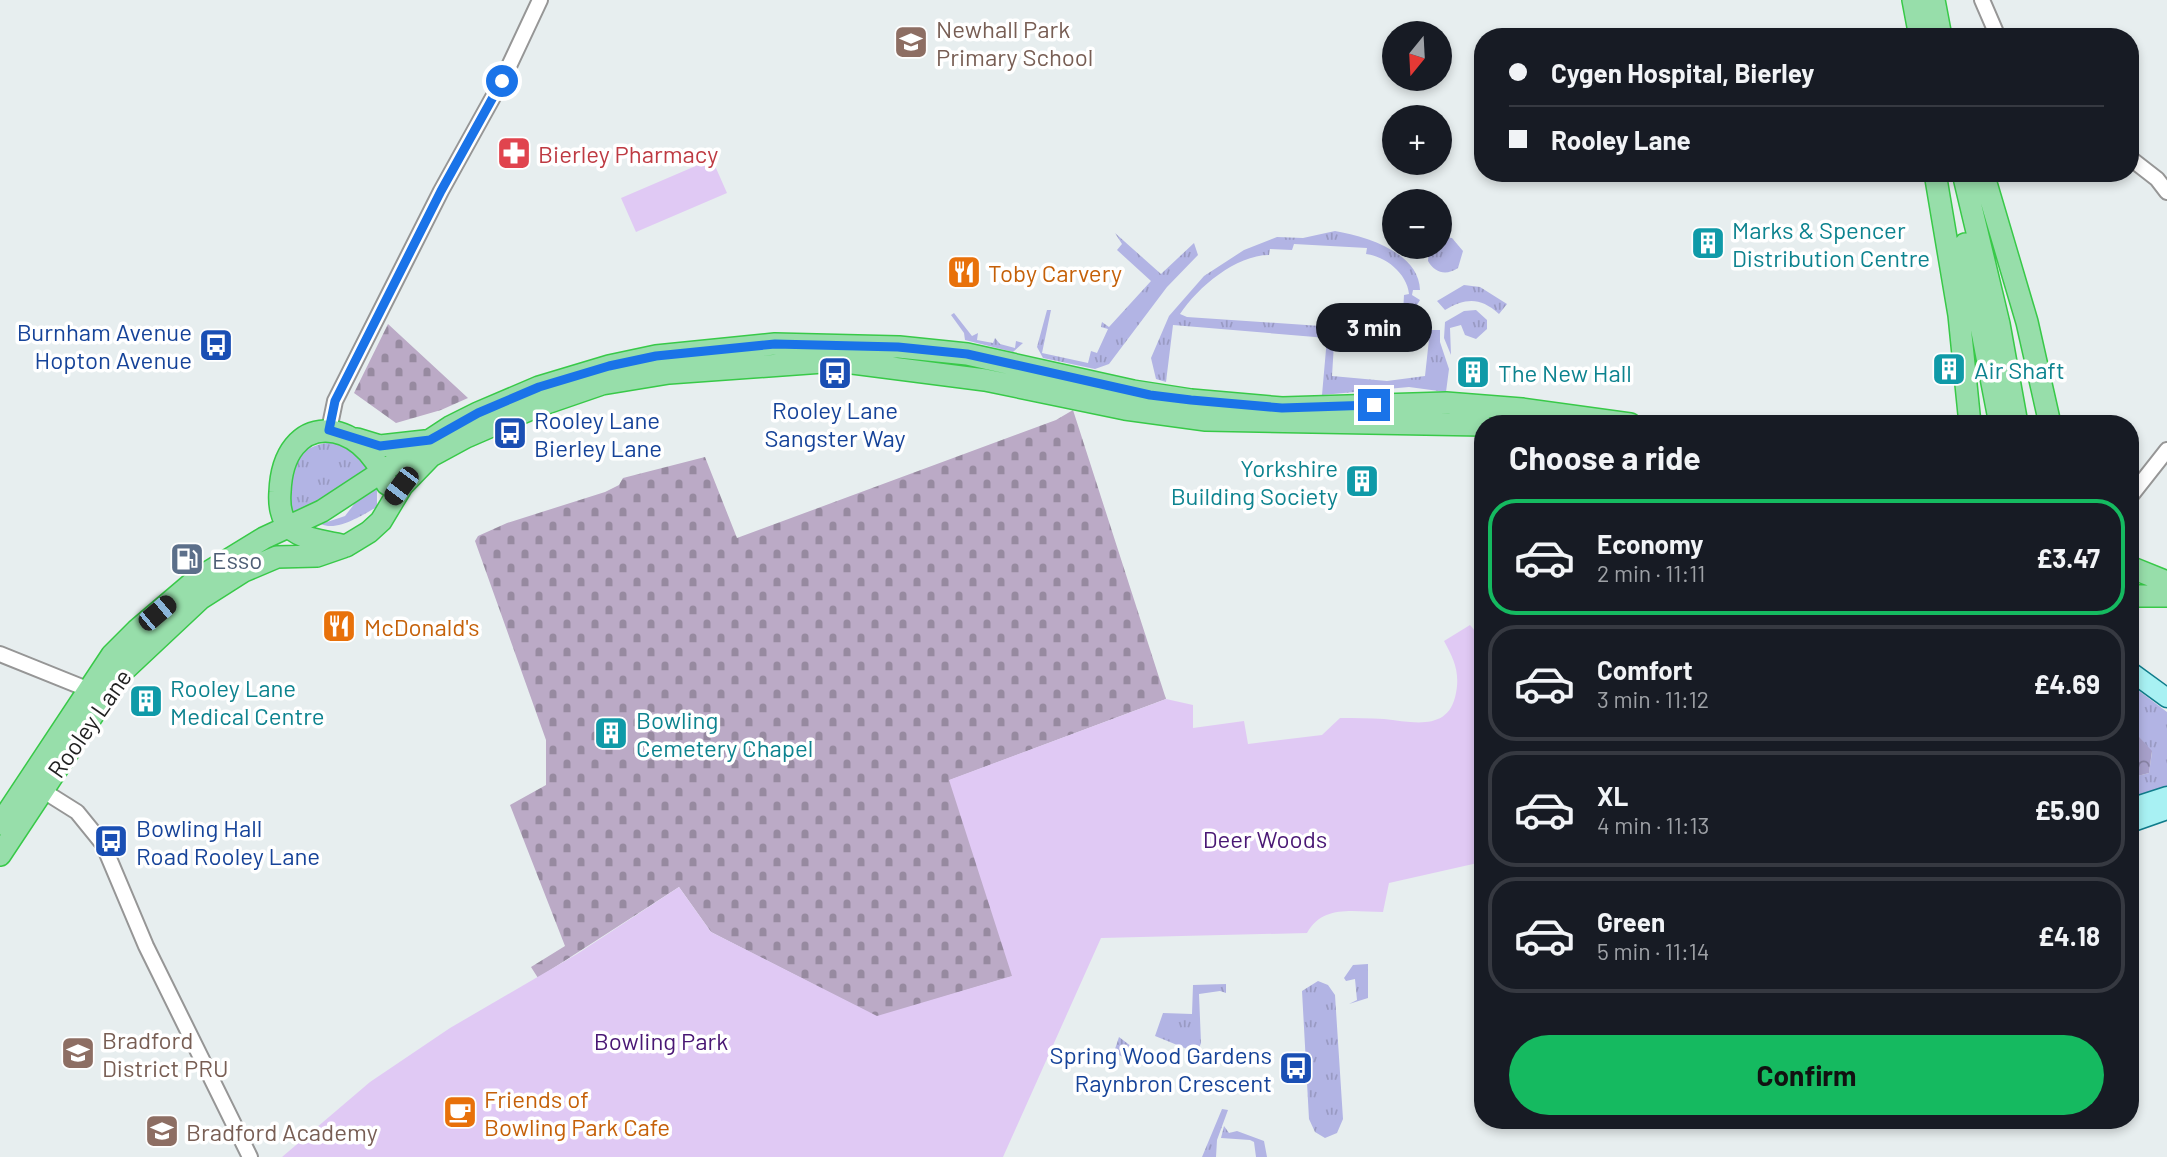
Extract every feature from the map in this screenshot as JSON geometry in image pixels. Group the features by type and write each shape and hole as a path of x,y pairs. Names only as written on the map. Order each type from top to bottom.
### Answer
{"highway":[{"path":"1911,0 1930,28"},
{"path":"1911,0 1913,28"},
{"path":"1934,0 1936,28"},
{"path":"1937,182 1959,315 1969,415"},
{"path":"1952,182 1998,415"},
{"path":"1965,182 1999,324 2015,415"},
{"path":"1986,182 2027,322 2048,415"},
{"name":"Rooley Lane","path":"0,824 87,689 137,630 197,579 322,511 430,440 478,413 539,387 609,366 656,356 775,344 822,343 967,354 1150,395 1203,402 1282,408 1446,404 1565,415"},
{"name":"Rooley Lane","path":"0,855 120,674 200,599 244,571 277,557 317,556 346,546 369,533 381,521 391,500 431,456 466,437 538,406 602,384 669,373 837,361 985,380 1125,409 1206,420 1474,425"},
{"path":"346,546 312,537 289,527 280,508 279,496 287,454 303,439 329,430 380,446 430,440"},
{"path":"355,438 383,473 391,500"},
{"path":"312,537 313,524 322,511"},
{"path":"2139,571 2167,582"},
{"path":"2139,596 2167,596"}],"main road":[{"path":"2139,678 2167,698"},
{"path":"2139,805 2167,796"},
{"path":"2139,820 2167,810"}],"street":[{"path":"329,430 335,401 441,191 502,81 540,0"},
{"path":"1982,0 1994,28"},
{"path":"2139,165 2157,179 2167,192"},
{"path":"2139,486 2167,450"},
{"path":"0,654 87,689"},
{"path":"42,790 77,812 103,844 146,946 250,1157"}],"green space":[{"path":"712,159 727,193 636,232 621,198"},
{"path":"1335,231 1382,245 1382,259 1404,259 1411,265 1420,290 1413,290 1412,295 1420,300 1414,310 1403,313 1404,295 1409,294 1404,279 1387,262 1366,254 1367,248 1294,244 1292,250 1270,249 1269,255 1244,260 1219,274 1197,293 1180,314 1187,317 1335,327 1332,376 1387,381 1425,376 1430,330 1440,330 1440,342 1449,369 1446,392 1409,387 1322,395 1327,338 1173,325 1166,382 1156,379 1151,358 1169,316 1204,276 1244,250 1277,237 1303,238"},
{"path":"1115,233 1161,274 1194,243 1198,255 1167,287 1109,364 1095,369 1043,358 1037,347 1047,310 1051,310 1042,353 1088,363 1091,351 1097,353 1108,329 1101,327 1102,322 1109,327 1151,281 1117,250 1122,244"},
{"path":"1452,238 1463,251 1458,268 1449,272 1437,271 1428,261 1452,259"},
{"path":"1464,285 1480,287 1507,304 1499,314 1486,305 1473,301 1445,310 1437,301"},
{"path":"1476,310 1487,320 1487,329 1476,339 1465,335 1461,325 1450,328 1451,355 1444,338 1445,322 1464,311"},
{"path":"954,313 972,336 978,333 977,340 993,343 995,338 1000,344 1015,348 1016,341 1023,343 1013,352 965,340 964,333 951,315"},
{"path":"388,324 468,398 441,410 396,423 354,393"},
{"path":"1073,410 1166,699 950,780 1013,976 877,1017 711,932 679,887 538,978 531,967 565,946 510,805 546,785 546,740 475,541 478,536 507,523 605,492 619,485 623,478 705,457 737,538 1056,420"},
{"path":"331,442 348,447 371,469 335,493 291,515 293,467 305,451"},
{"path":"377,488 377,507 342,524 321,524 345,516 355,503"},
{"name":"Bowling Park","path":"1470,625 1474,630 1474,864 1389,883 1383,912 1350,911 1330,914 1322,917 1307,933 1101,938 1003,1157 282,1157 370,1082 450,1028 577,954 679,887 711,932 877,1016 1012,976 949,780 1166,699 1193,705 1193,728 1244,721 1248,744 1322,735 1340,718 1428,722 1446,714 1456,693 1455,666 1444,641"},
{"path":"2139,691 2167,712 2167,792 2139,800 2139,776 2149,773 2152,752 2139,737"},
{"path":"2139,737 2152,751 2149,773 2139,776"},
{"path":"1368,964 1368,998 1349,1004 1357,1000 1355,979 1346,981 1344,978 1353,965"},
{"path":"1318,981 1328,985 1335,995 1343,1119 1337,1133 1325,1138 1315,1132 1309,1119 1302,991"},
{"path":"1226,984 1226,993 1220,991 1199,994 1201,1043 1197,1053 1155,1036 1163,1013 1192,1014 1193,985"},
{"path":"1119,1037 1136,1050 1131,1062 1114,1052"},
{"path":"1222,1109 1228,1110 1217,1140 1216,1157 1202,1157"},
{"path":"1224,1126 1229,1133 1237,1131 1264,1141 1267,1157 1256,1157 1254,1142 1250,1140 1221,1138"}],"place":[{"name":"Newhall Park Primary School","path":"911,42"},
{"name":"Bierley Pharmacy","path":"514,153"},
{"name":"Marks & Spencer Distribution Centre","path":"1708,243"},
{"name":"Toby Carvery","path":"964,272"},
{"name":"Burnham Avenue Hopton Avenue","path":"216,345"},
{"name":"Air Shaft","path":"1949,369"},
{"name":"The New Hall","path":"1473,372"},
{"name":"Rooley Lane Sangster Way","path":"835,373"},
{"name":"Rooley Lane Bierley Lane","path":"510,433"},
{"name":"Yorkshire Building Society","path":"1362,481"},
{"name":"Esso","path":"187,559"},
{"name":"McDonald's","path":"339,626"},
{"name":"Rooley Lane Medical Centre","path":"146,701"},
{"name":"Bowling Cemetery Chapel","path":"611,733"},
{"name":"Bowling Hall Road Rooley Lane","path":"111,841"},
{"name":"Bradford District PRU","path":"78,1053"},
{"name":"Spring Wood Gardens Raynbron Crescent","path":"1296,1068"},
{"name":"Friends of Bowling Park Cafe","path":"460,1112"},
{"name":"Bradford Academy","path":"162,1131"}],"route":[{"path":"502,81 441,191 335,401 329,430 380,446 430,440 478,413 539,387 609,366 656,356 775,344 822,343 967,354 1150,395 1191,400 1282,408 1374,405"}],"park label":[{"name":"Deer Woods","path":"1265,838"}]}
